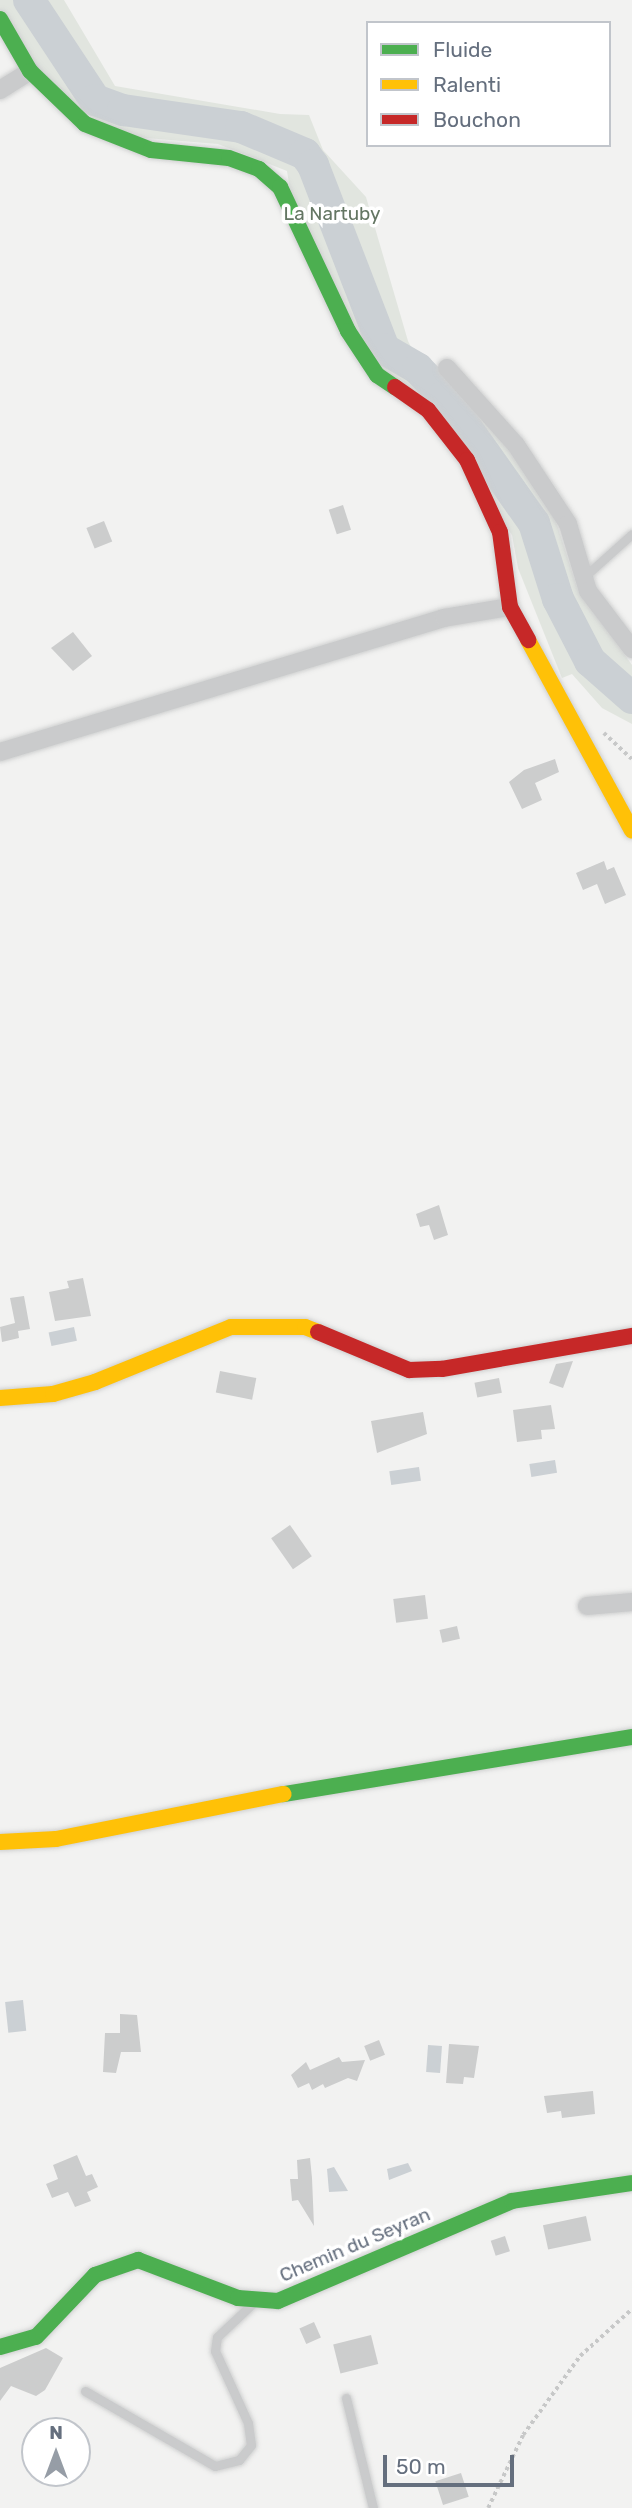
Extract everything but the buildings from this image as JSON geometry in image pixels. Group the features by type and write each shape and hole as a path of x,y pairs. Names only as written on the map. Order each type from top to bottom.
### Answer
{"street":[{"path":"0,19 30,71 85,124 151,150 229,158 259,169 279,187 348,331 377,375 428,410 467,460 500,532 510,607 632,831"},
{"path":"0,90 30,71"},
{"path":"447,368 516,445 568,524 587,591 632,649"},
{"path":"0,752 444,618 510,607"},
{"path":"0,1398 53,1394 95,1382 231,1327 305,1327 409,1370 442,1369 632,1336"},
{"path":"587,1606 632,1602"},
{"path":"0,1842 56,1839 231,1803 632,1737"},
{"name":"Chemin du Seyran","path":"0,2347 36,2337 95,2275 138,2260 238,2298 278,2301 512,2201 632,2183"}],"lane":[{"path":"584,577 632,534"},
{"path":"85,2392 215,2466 239,2460 251,2445 248,2423 215,2351 217,2337 242,2317 256,2299"},
{"path":"346,2398 373,2508"}],"path":[{"path":"488,2508 531,2423 580,2356 632,2309"}],"green space":[{"name":"La Nartuby","path":"0,0 64,0 115,86 280,114 309,115 323,150 366,197 408,341 420,365 442,369 511,447 550,503 578,590 632,665 632,724 602,708 572,674 562,678 518,568 512,535 434,421 384,377 295,221 287,171 218,144 122,136 47,88 0,10"}],"shaded area":[{"path":"74,1327 77,1341 51,1346 49,1332"},
{"path":"555,1460 557,1473 531,1477 529,1464"},
{"path":"419,1467 421,1481 391,1485 389,1471"},
{"path":"23,2000 26,2031 8,2033 5,2002"},
{"path":"428,2045 442,2046 440,2073 426,2072"},
{"path":"408,2163 412,2171 389,2180 387,2169"},
{"path":"334,2167 348,2191 329,2192 327,2169"}],"waterway":[{"name":"La Nartuby","path":"29,0 95,100 123,110 241,127 305,154 313,165 384,349 418,369 444,396 534,523 558,599 590,661 632,698"}],"traffic: fast":[{"path":"0,19 30,71 85,124 151,150 229,158 259,169 280,187 348,331 377,375 395,387"},
{"path":"284,1794 632,1737"},
{"path":"0,2347 36,2337 95,2275 138,2260 238,2298 278,2301 512,2201 632,2183"}],"traffic: slow":[{"path":"528,640 632,831"},
{"path":"0,1398 53,1394 95,1382 231,1327 305,1327 318,1332"},
{"path":"0,1842 56,1839 284,1794"}],"traffic: jam":[{"path":"395,387 428,410 467,460 500,532 510,607 528,640"},
{"path":"318,1332 409,1370 442,1369 632,1336"}]}
